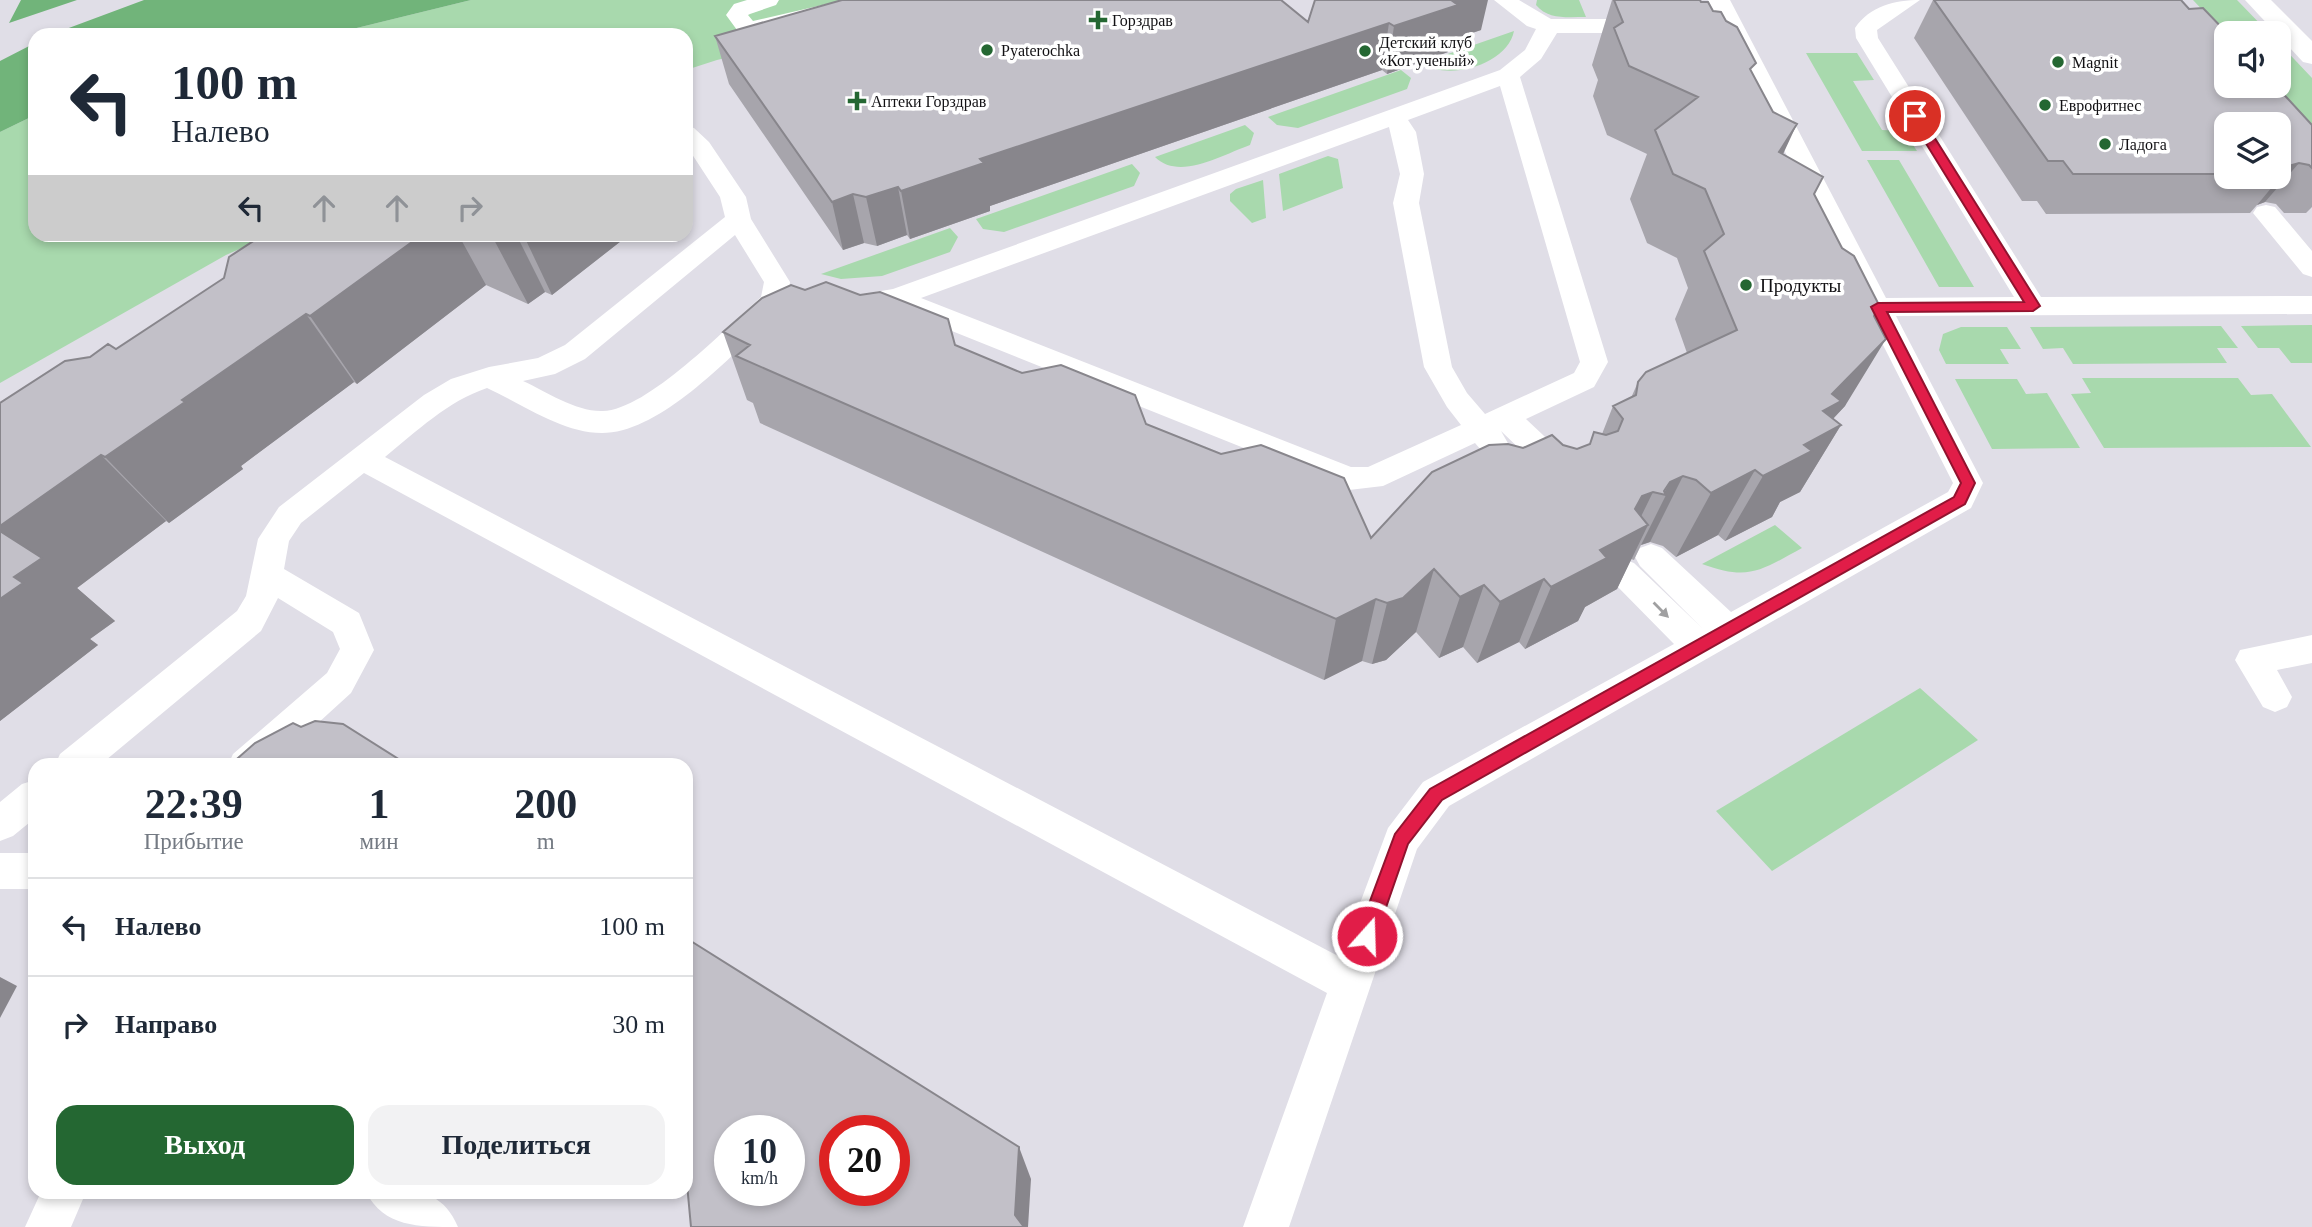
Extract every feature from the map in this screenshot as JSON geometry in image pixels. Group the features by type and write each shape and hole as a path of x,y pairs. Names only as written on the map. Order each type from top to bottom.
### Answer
{"street":[{"path":"2257,0 2312,56"}],"lane":[{"path":"768,0 742,9 737,15 742,24 748,28 757,27 872,0"},
{"path":"1505,0 1535,21 1548,26 1670,26"},
{"path":"1909,0 1874,21 1866,29 1867,38 2033,306"},
{"path":"1265,1227 1401,840 1436,794 1960,500 1968,483 1878,307 1721,17"},
{"path":"855,298 895,298 1508,75 1527,64 1544,40 1548,26"},
{"path":"895,298 1349,479 1372,478 1584,380 1594,362 1508,75"},
{"path":"1394,117 1404,132 1412,173 1406,202 1438,367 1457,400 1578,486"},
{"path":"489,377 574,417 602,422 634,416 661,401 788,300 738,219 733,197 693,139"},
{"path":"2266,213 2312,268"},
{"path":"82,758 249,621 262,598 274,539 290,515 434,402 461,386 489,377 545,367 575,352 738,219"},
{"path":"1878,307 2312,305"},
{"path":"1492,423 1514,465"},
{"path":"362,458 1350,984"},
{"path":"1699,647 1637,565 1728,631"},
{"path":"254,758 339,683 357,650 347,623 267,575"},
{"path":"2275,697 2252,660 2312,649"},
{"path":"0,824 28,802"},
{"path":"0,871 28,871"},
{"path":"47,1227 61,1199"},
{"path":"397,1199 435,1227"}],"green space":[{"path":"21,0 77,0 9,23"},
{"path":"144,0 471,0 357,28 69,28"},
{"path":"471,0 965,0 693,68 693,28 357,28"},
{"path":"1537,0 1579,0 1586,17 1546,13 1536,5"},
{"path":"2193,0 2237,0 2257,21 2214,21"},
{"path":"1514,31 1501,53 1475,66 1446,71 1422,63"},
{"path":"28,47 28,118 0,132 0,61"},
{"path":"1806,53 1857,53 1874,80 1853,81 1882,130 1904,131 1917,151 1862,151"},
{"path":"2291,56 2312,78 2312,127 2285,98 2291,98"},
{"path":"1401,70 1411,78 1407,89 1298,128 1277,125 1268,117"},
{"path":"28,118 28,242 255,242 226,255 0,383 0,132"},
{"path":"1245,125 1254,133 1250,145 1214,160 1176,167 1155,157"},
{"path":"1328,156 1338,159 1343,188 1283,211 1279,174"},
{"path":"1867,160 1899,160 1974,287 1939,287"},
{"path":"1132,164 1140,173 1134,186 1004,232 983,229 976,219"},
{"path":"1263,180 1266,218 1252,223 1230,201 1230,194 1236,189"},
{"path":"950,228 958,237 950,252 882,276 841,279 821,274"},
{"path":"2312,325 2312,363 2291,363 2279,348 2258,348 2241,326"},
{"path":"2221,326 2238,348 2217,348 2227,363 2073,364 2063,348 2043,349 2030,327"},
{"path":"1961,327 2007,327 2021,349 2000,349 2009,364 1946,364 1939,350 1943,334"},
{"path":"2082,378 2238,378 2251,395 2272,394 2311,447 2104,448 2071,394 2091,393"},
{"path":"1955,379 2017,379 2026,394 2047,393 2080,448 1992,449"},
{"path":"1775,525 1802,548 1754,571 1732,572 1702,564"},
{"path":"1920,688 1978,740 1772,871 1716,811"}],"building":[{"path":"842,0 1281,0 1308,22 1315,0 1451,0 1458,5 1394,26 1389,23 980,159 984,163 901,191 898,187 866,197 853,194 832,202 715,36"},
{"path":"1614,0 1700,0 1708,2 1713,11 1721,12 1726,21 1737,27 1756,63 1750,69 1773,112 1797,124 1779,152 1823,177 1814,194 1842,248 1854,256 1879,305 1874,316 1886,339 1832,394 1841,401 1823,411 1841,425 1804,445 1812,451 1763,476 1755,470 1711,493 1696,480 1683,476 1670,482 1664,491 1666,495 1653,492 1642,496 1635,509 1648,525 1600,550 1607,558 1551,587 1544,579 1500,602 1484,585 1460,597 1434,569 1403,598 1387,603 1376,599 1336,619 736,356 750,345 723,332 762,298 791,285 805,290 826,282 860,295 880,292 948,319 955,345 1022,373 1061,365 1135,395 1146,424 1221,454 1261,445 1344,478 1371,538 1432,472 1489,445 1508,444 1523,448 1552,435 1563,445 1577,449 1590,444 1594,432 1606,435 1618,431 1623,419 1613,406 1636,395 1638,382 1646,372 1737,330 1704,251 1724,234 1705,189 1673,174 1655,130 1698,97 1629,66 1614,28 1623,22"},
{"path":"1934,0 2181,0 2189,9 2203,8 2215,21 2214,98 2287,98 2312,125 2312,168 2299,163 2291,165 2291,112 2214,112 2214,174 2073,174 2063,161 2048,161"},
{"path":"252,242 412,242 310,316 306,314 182,400 185,402 105,457 101,455 0,526 0,403 65,361 90,357 108,344 116,349 224,278 229,257"},
{"path":"0,531 42,558 14,577 23,583 0,599"},
{"path":"315,721 343,724 397,758 238,758 255,743 293,723 301,727"},
{"path":"693,942 1019,1147 1015,1215 1024,1227 691,1227 688,1199 693,1199"}],"place":[{"name":"Горздрав","path":"1098,20"},
{"name":"Pyaterochka","path":"987,50"},
{"name":"Детский клуб «Кот ученый»","path":"1365,51"},
{"name":"Magnit","path":"2058,62"},
{"name":"Аптеки Горздрав","path":"857,101"},
{"name":"Еврофитнес","path":"2045,105"},
{"name":"Ладога","path":"2105,144"},
{"name":"Продукты","path":"1746,285"}],"route":[{"path":"1367,936 1401,840 1436,794 1960,500 1968,483 1878,307 2033,306 1915,116"}]}
